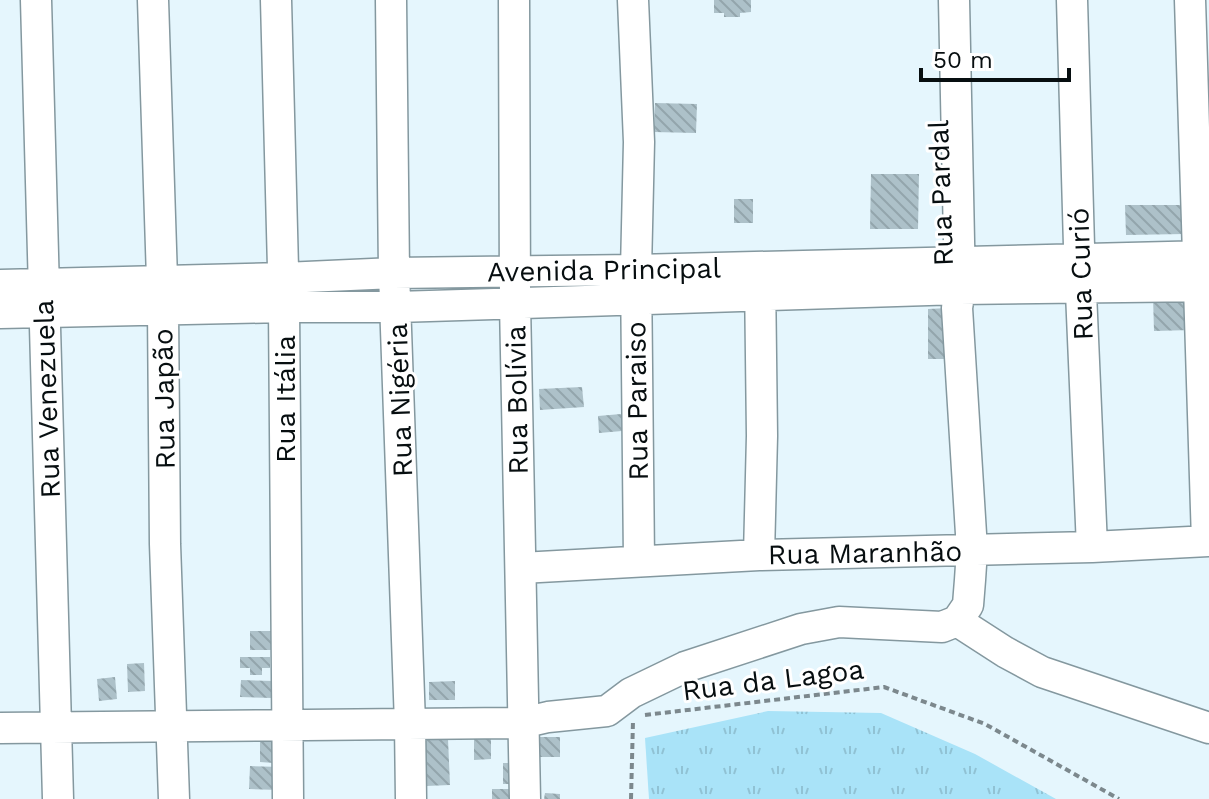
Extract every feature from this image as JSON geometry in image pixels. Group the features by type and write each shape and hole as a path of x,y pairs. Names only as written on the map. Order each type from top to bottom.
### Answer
{"street":[{"name":"Rua Venezuela","path":"36,0 58,799"},
{"name":"Rua Japão","path":"153,0 174,799"},
{"name":"Rua Itália","path":"276,0 284,293 288,799"},
{"name":"Rua Nigéria","path":"391,0 394,273 411,799"},
{"name":"Rua Bolívia","path":"514,0 515,303 525,799"},
{"name":"Rua Paraiso","path":"633,0 639,142 636,285 639,561"},
{"name":"Rua Pardal","path":"934,0 947,131 953,282 972,550 968,605 957,621"},
{"name":"Rua Pardal","path":"947,131 954,0"},
{"name":"Rua Curió","path":"1072,0 1092,547"},
{"path":"1190,0 1204,256 1208,541"},
{"name":"Avenida Principal","path":"0,285 44,298 284,293 397,307 515,303 636,285 953,282 1081,274 1204,256"},
{"name":"Avenida Principal","path":"284,293 394,273 515,272 636,285"},
{"name":"Avenida Principal","path":"1081,274 1204,286"},
{"path":"759,555 762,436 760,282"},
{"name":"Avenida Principal","path":"0,313 44,298"},
{"name":"Rua Maranhão","path":"521,568 759,555 1208,541"},
{"path":"0,728 522,723 607,711 631,693 685,667 801,629 839,622 942,627 957,621 1042,672 1209,728"}],"path":[{"name":"Rua da Lagoa","path":"631,799 633,716 884,687 985,724 1119,799"}],"green space":[{"path":"768,711 881,713 975,754 1056,799 649,799 645,738"}],"building":[{"path":"714,0 751,0 751,12 740,13 740,17 724,17 724,13 714,13"},
{"path":"655,103 697,104 696,133 654,132"},
{"path":"871,174 919,174 918,229 870,229"},
{"path":"734,199 753,199 753,223 734,223"},
{"path":"1125,205 1185,205 1185,234 1126,235"},
{"path":"1191,294 1192,330 1154,331 1153,296"},
{"path":"948,308 948,359 928,359 928,309"},
{"path":"582,387 584,407 540,410 539,389"},
{"path":"621,414 622,431 599,433 598,416"},
{"path":"250,631 277,631 277,650 250,650"},
{"path":"240,657 270,657 270,668 262,668 262,675 250,675 250,668 240,668"},
{"path":"144,663 145,691 128,692 127,664"},
{"path":"115,677 117,699 99,701 97,679"},
{"path":"241,680 274,681 273,698 240,697"},
{"path":"455,681 455,700 429,700 429,682"},
{"path":"260,735 274,736 274,763 260,762"},
{"path":"540,737 560,737 560,757 540,757"},
{"path":"448,739 450,785 426,786 425,740"},
{"path":"474,739 491,739 491,759 474,760"},
{"path":"503,763 515,763 515,784 503,784"},
{"path":"250,766 281,767 280,790 249,789"},
{"path":"492,789 515,789 515,799 492,799"},
{"path":"545,793 560,794 560,799 544,799"}]}
